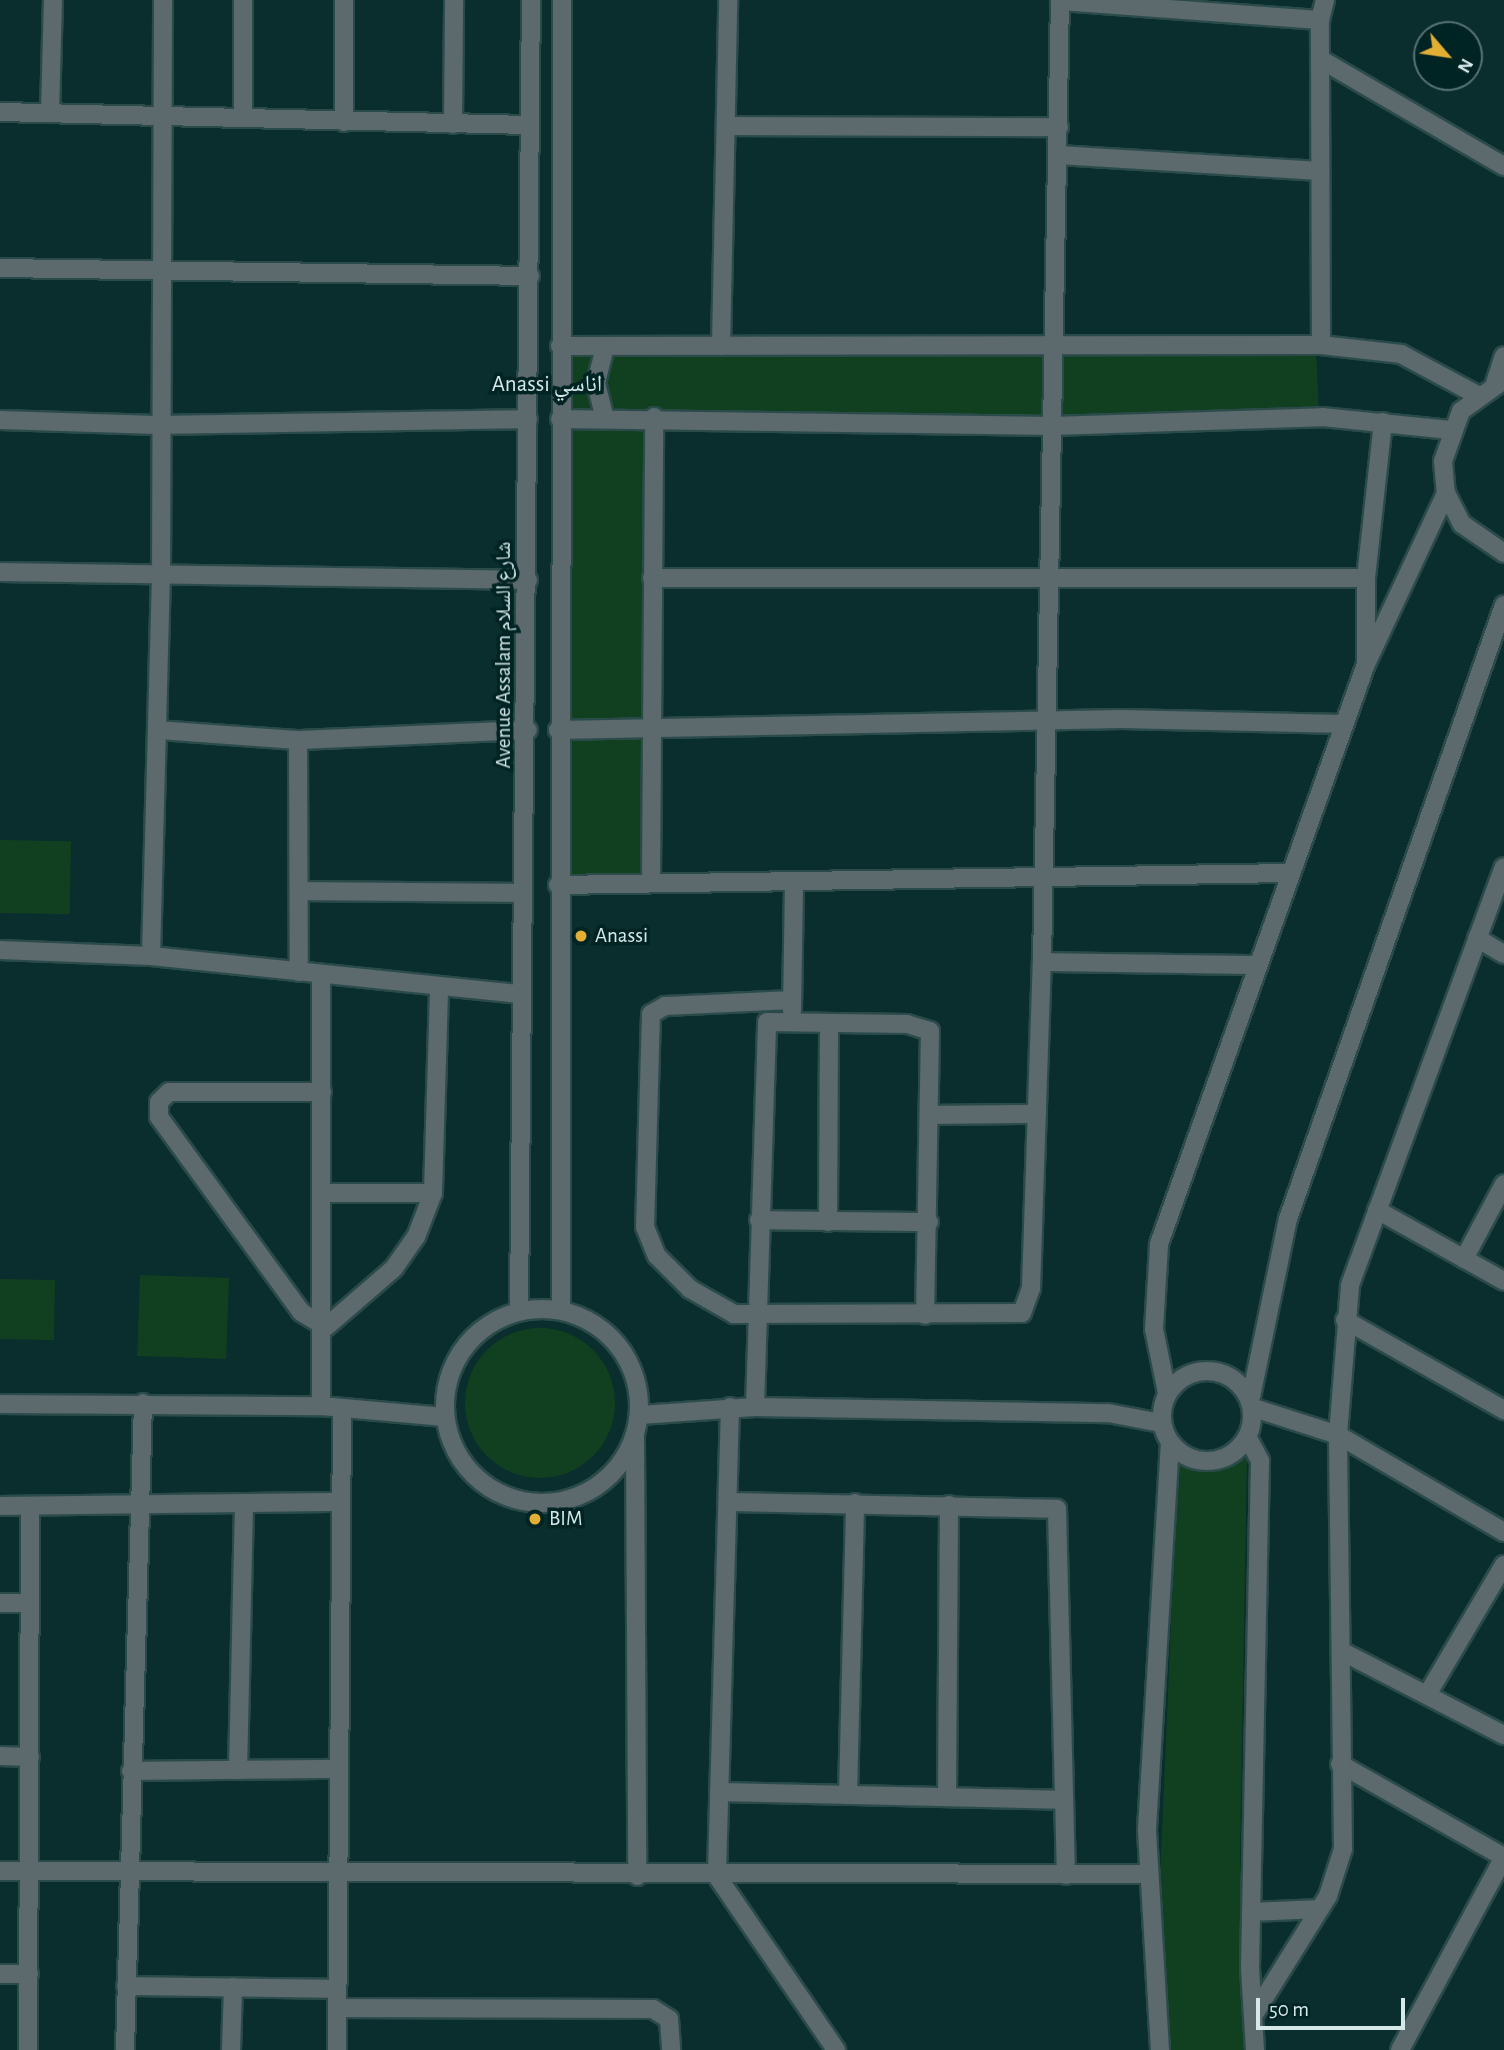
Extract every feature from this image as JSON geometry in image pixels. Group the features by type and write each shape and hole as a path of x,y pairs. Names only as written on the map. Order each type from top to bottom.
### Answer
{"street":[{"path":"50,113 53,0"},
{"path":"151,956 161,579 157,425 163,0"},
{"path":"243,0 243,118"},
{"path":"344,0 344,122"},
{"path":"453,124 454,0"},
{"name":"Avenue Assalam شارع السلام","path":"519,1311 520,994 528,730 531,0"},
{"path":"561,1309 558,730 562,0"},
{"path":"721,346 728,0"},
{"path":"792,1000 665,1006 648,1020 648,1241 712,1305 757,1315 925,1315 1027,1309 1042,962 1043,722 1053,575 1060,0 1320,20"},
{"path":"1321,345 1320,20 1325,0"},
{"path":"1320,59 1504,166"},
{"path":"0,112 530,125"},
{"path":"726,126 1059,127"},
{"path":"1059,155 1321,171"},
{"path":"0,268 530,276"},
{"path":"560,346 1321,345 1401,354 1477,395"},
{"path":"605,347 596,383 606,418"},
{"path":"1504,356 1499,381 1477,395 1450,430 1443,461 1446,493 1462,524 1504,553"},
{"path":"560,419 654,417 1055,426 1322,417 1450,430"},
{"path":"651,883 649,731 654,417"},
{"path":"0,420 157,425 528,419"},
{"path":"1366,664 1366,578 1383,422"},
{"path":"1160,2050 1147,1874 1170,1444 1161,1423 1164,1397 1154,1329 1159,1244 1343,724 1366,664 1446,493"},
{"path":"0,572 161,579 528,580"},
{"path":"652,578 1053,575 1366,578"},
{"path":"1255,2050 1251,1912 1260,1461 1250,1432 1252,1402 1288,1219 1504,605"},
{"path":"558,730 649,731 1043,722 1343,724"},
{"path":"158,730 298,740 528,730"},
{"path":"298,740 301,891 299,972"},
{"path":"1253,2016 1320,1909 1343,1849 1340,1764 1343,1652 1338,1435 1345,1320 1352,1275 1504,867"},
{"path":"558,885 1289,873"},
{"path":"792,1022 794,881"},
{"path":"301,891 523,893"},
{"path":"1477,938 1504,954"},
{"path":"0,950 151,956 520,994"},
{"path":"1042,962 1257,965"},
{"path":"321,975 326,1327 321,1406"},
{"path":"326,1327 394,1268 416,1237 433,1193 439,986"},
{"path":"755,1407 763,1028 767,1022 908,1024 930,1031 933,1115 925,1315"},
{"path":"828,1222 829,1024"},
{"path":"322,1092 169,1092 159,1102 159,1117 301,1312 326,1327"},
{"path":"933,1115 1037,1114"},
{"path":"1464,1259 1504,1184"},
{"path":"324,1193 433,1193"},
{"path":"1377,1210 1504,1281"},
{"path":"759,1220 929,1222"},
{"path":"635,1438 616,1471 586,1494 550,1504 513,1501 480,1482 456,1454 444,1417 447,1382 462,1350 487,1325 519,1311 561,1309 612,1336 629,1360 640,1416 635,1438 638,1876"},
{"path":"1345,1320 1504,1410"},
{"path":"1108,1413 1164,1397 1178,1380 1204,1372 1228,1378 1252,1402 1287,1418 1338,1435 1504,1532"},
{"path":"125,2050 131,1771 144,1403"},
{"path":"0,1404 321,1406 444,1417"},
{"path":"730,1407 717,1876 836,2050"},
{"path":"640,1416 755,1407 1108,1413 1161,1423"},
{"path":"337,2050 336,1876 342,1408"},
{"path":"1170,1444 1210,1460 1226,1458 1250,1432 1287,1418"},
{"path":"0,1506 139,1507 341,1502"},
{"path":"728,1502 1057,1509 1062,1800 1066,1875"},
{"path":"848,1795 855,1503"},
{"path":"239,1770 244,1505"},
{"path":"947,1797 949,1505"},
{"path":"28,2050 30,1507"},
{"path":"1427,1695 1504,1565"},
{"path":"0,1603 30,1604"},
{"path":"1343,1652 1503,1733"},
{"path":"0,1756 30,1757"},
{"path":"1340,1764 1504,1857 1401,2050"},
{"path":"131,1771 337,1769"},
{"path":"719,1792 1062,1800"},
{"path":"0,1871 336,1876 1147,1874"},
{"path":"1251,1912 1320,1909"},
{"path":"0,1973 29,1974"},
{"path":"126,1986 337,1989"},
{"path":"231,2050 233,1987"},
{"path":"337,2008 653,2009 669,2019 671,2050"}],"green space":[{"path":"560,346 1316,349 1319,415 654,417 651,883 558,885"},
{"path":"0,840 71,841 70,914 0,913"},
{"path":"140,1275 229,1278 226,1359 137,1356"},
{"path":"0,1279 55,1280 54,1340 0,1339"},
{"path":"540,1328 569,1333 593,1350 610,1374 615,1403 610,1432 593,1456 569,1473 540,1478 511,1473 487,1456 470,1432 465,1403 470,1374 487,1350 511,1333"},
{"path":"1247,1458 1240,1856 1250,2050 1166,2050 1160,1878 1178,1462 1215,1472"}],"place":[{"name":"Anassi","path":"581,936"},
{"name":"BIM","path":"535,1519"}],"district":[{"name":"Anassi اناسي","path":"547,385"}]}
